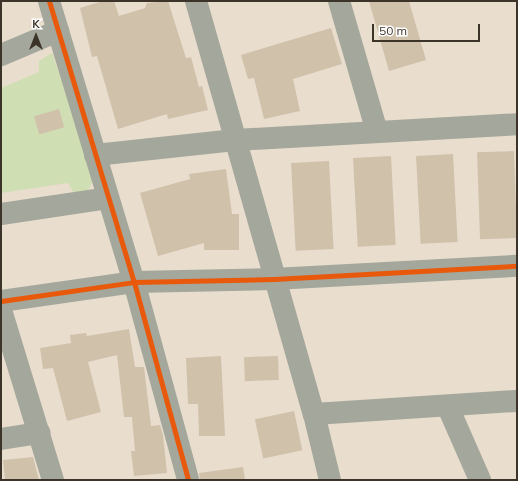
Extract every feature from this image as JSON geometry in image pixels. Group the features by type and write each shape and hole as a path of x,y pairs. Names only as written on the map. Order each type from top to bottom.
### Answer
{"street":[{"path":"49,1 134,282 188,480"},
{"path":"196,1 274,279 314,414 330,480"},
{"path":"339,1 376,132"},
{"path":"1,55 58,31"},
{"path":"95,155 235,140 517,124"},
{"path":"1,214 108,198"},
{"path":"1,301 134,282 274,279 517,266"},
{"path":"1,310 40,433 53,480"},
{"path":"314,414 448,407 517,401"},
{"path":"448,407 480,480"},
{"path":"1,439 40,433"}],"green space":[{"path":"52,53 95,177 87,192 75,195 68,183 1,193 1,88 39,72 39,61"}],"building":[{"path":"103,1 114,1 119,16 145,8 147,3 168,1 186,58 191,57 199,87 202,86 208,110 168,119 167,114 118,129 97,56 92,57 80,8"},
{"path":"369,1 409,1 426,60 389,71"},
{"path":"331,28 342,64 293,79 300,111 264,119 254,78 248,79 241,55"},
{"path":"59,109 64,127 39,134 34,116"},
{"path":"514,151 517,238 480,239 477,152"},
{"path":"453,154 458,242 421,244 416,156"},
{"path":"391,156 396,245 358,247 353,158"},
{"path":"329,161 334,249 296,251 291,163"},
{"path":"226,169 232,214 239,214 239,250 204,250 204,243 158,256 140,193 190,179 189,174"},
{"path":"129,329 135,367 144,367 151,426 160,425 163,435 167,473 134,476 131,451 135,451 132,417 124,417 117,355 88,362 101,412 67,421 53,368 43,369 40,348 71,343 70,335 86,333 87,336"},
{"path":"221,356 225,436 199,436 198,404 188,404 186,358"},
{"path":"278,356 279,380 245,381 244,357"},
{"path":"294,411 302,450 263,458 255,419"},
{"path":"33,457 39,480 5,480 3,460"},
{"path":"243,467 245,480 200,480 199,473"}],"cycle path":[{"path":"49,1 134,282 188,480"},
{"path":"1,301 134,282 274,279 517,266"}]}
